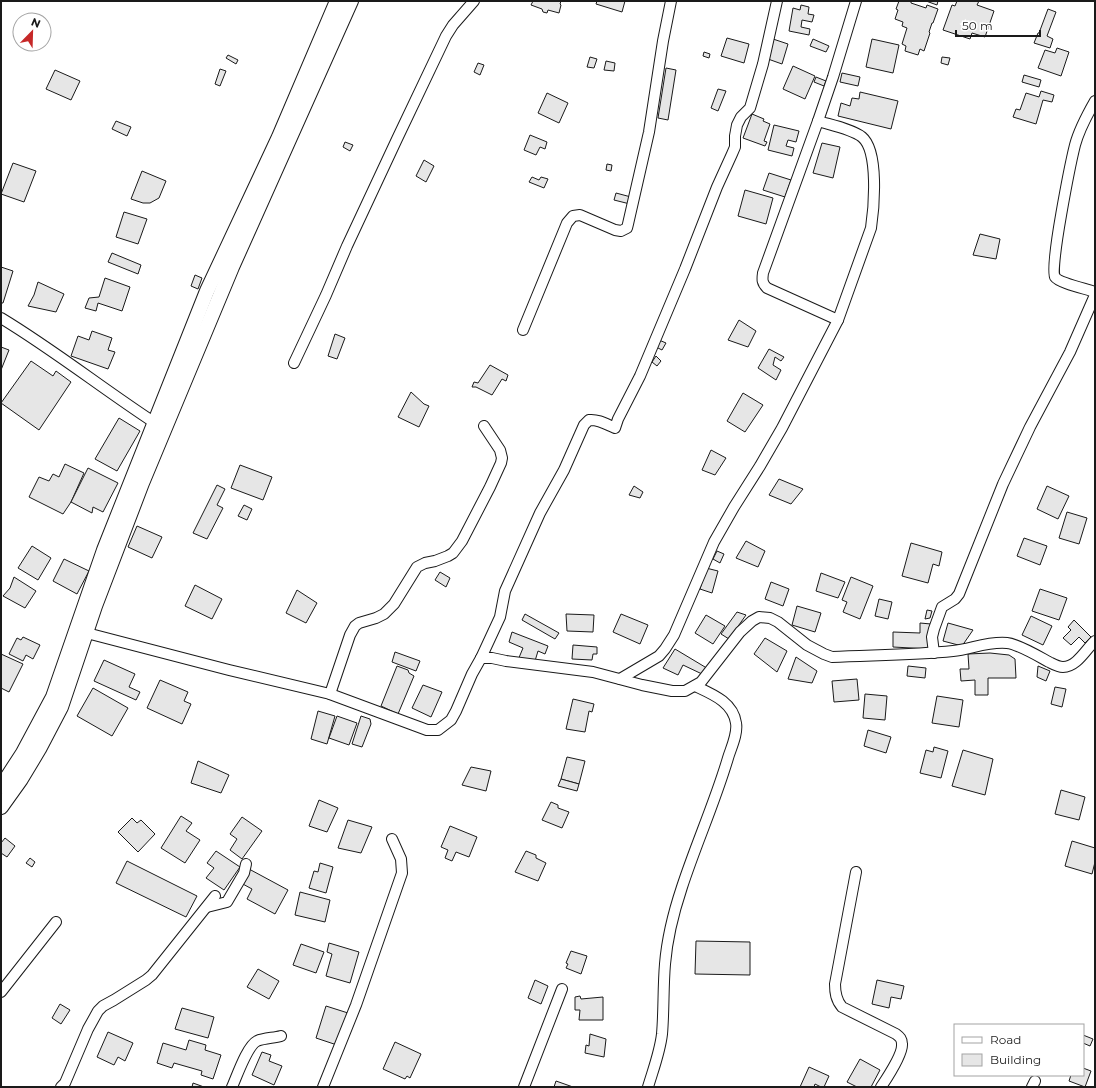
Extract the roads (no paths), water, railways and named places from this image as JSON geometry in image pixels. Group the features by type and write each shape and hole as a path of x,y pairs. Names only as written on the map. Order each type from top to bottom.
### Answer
{"main road":[{"path":"1,787 23,753 53,697 81,632 139,490 160,424 207,292 279,137 337,1"},
{"path":"160,424 232,267 350,1"},
{"path":"1,807 21,779 39,749 61,707 81,632"}],"street":[{"path":"294,363 446,36 453,25 474,1"},
{"path":"523,330 567,223 573,216 580,215 615,230 622,231 627,228 649,132 663,41 671,1"},
{"path":"81,632 330,694 427,730 438,730 451,720 500,617 505,591 540,513 564,470 584,425 589,420 593,419 615,428 640,376 685,269 717,187 735,147 735,132 737,125 741,117 750,108 763,64 777,1"},
{"path":"838,320 767,288 763,284 762,279 833,77 856,1"},
{"path":"1095,101 1083,124 1075,145 1065,192 1054,268 1054,275 1056,279 1095,292"},
{"path":"620,679 658,656 665,649 674,635 714,542 782,428 838,320 871,228 873,215 874,177 867,144 862,137 818,120"},
{"path":"934,652 932,637 942,607 955,599 959,594 1003,484 1037,414 1070,352 1095,295"},
{"path":"1,318 43,345 120,400 160,424"},
{"path":"330,694 350,635 355,626 359,623 384,614 394,604 417,567 448,556 453,553 462,541 493,481 502,458 500,450 484,426"},
{"path":"481,658 492,658 593,672 642,685 672,691 685,691 701,682 740,632 759,617 770,618 778,622 807,644 832,657 934,652 997,643 1009,643 1056,666 1063,667 1076,662 1095,641"},
{"path":"648,1087 662,1035 665,964 672,918 693,854 719,787 736,728 736,722 726,704 712,694 695,686"},
{"path":"323,1087 356,1005 402,873 401,859 392,839"},
{"path":"206,907 227,902 244,873 246,864"},
{"path":"856,872 835,989 838,1001 842,1007 896,1034 901,1039 902,1047 900,1055 881,1087"},
{"path":"61,1087 68,1078 88,1029 98,1010 152,975 215,896"},
{"path":"1,992 56,922"},
{"path":"524,1087 562,989"},
{"path":"232,1087 249,1049 255,1042 262,1039 281,1036"}]}
